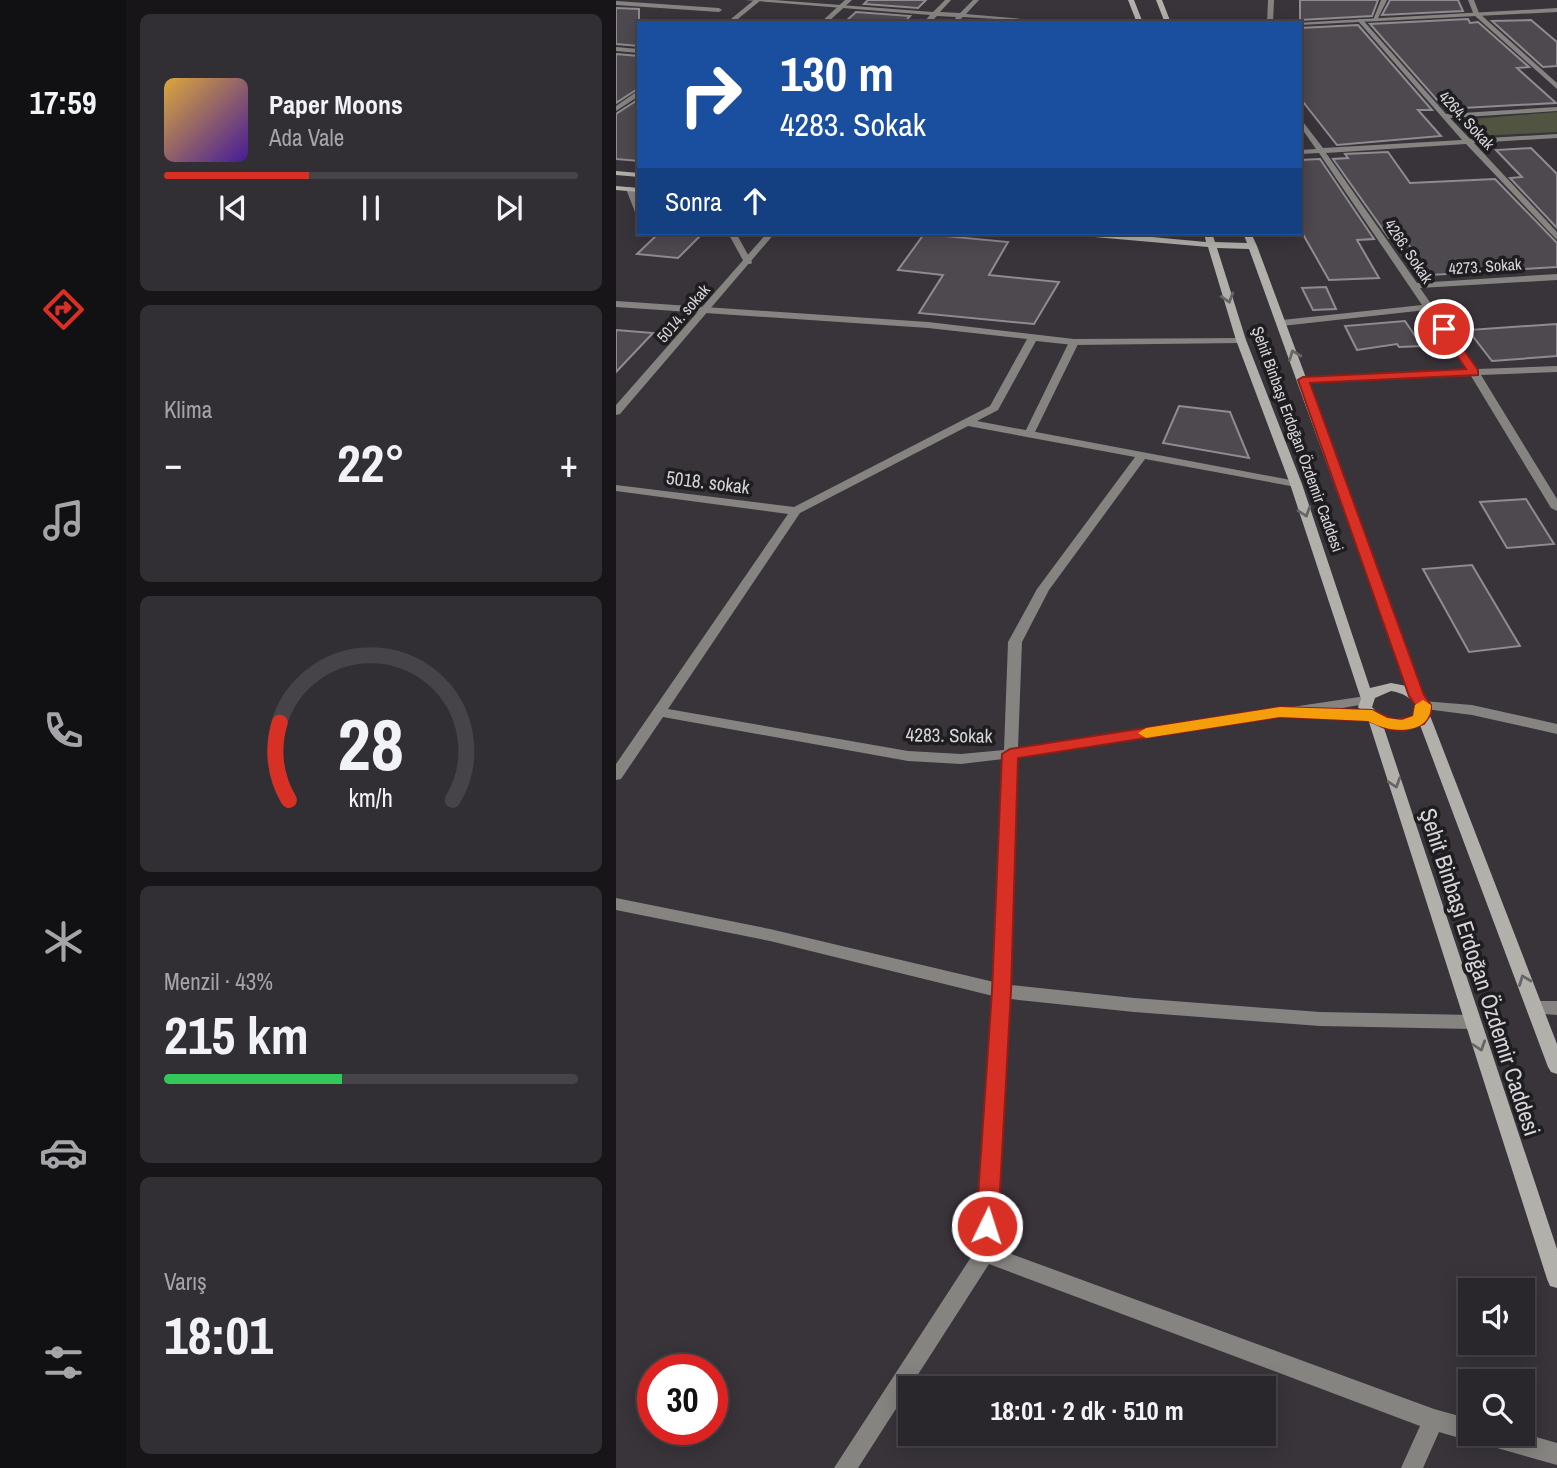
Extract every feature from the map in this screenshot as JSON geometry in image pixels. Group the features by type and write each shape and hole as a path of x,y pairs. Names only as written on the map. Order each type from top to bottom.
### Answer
{"main road":[{"path":"1131,0 1139,21"},
{"path":"1159,0 1167,21"},
{"path":"616,173 637,176"},
{"path":"616,188 634,189"},
{"path":"1103,235 1213,246 1252,246"},
{"name":"Şehit Binbaşı Erdoğan Özdemir Caddesi","path":"1209,235 1241,341 1296,484 1366,699"},
{"name":"Şehit Binbaşı Erdoğan Özdemir Caddesi","path":"1248,235 1557,1067"},
{"path":"1391,687 1421,705 1419,720 1403,726 1383,723 1373,717 1365,707 1366,699 1374,691 1391,687"},
{"name":"Şehit Binbaşı Erdoğan Özdemir Caddesi","path":"1373,717 1557,1279"}],"street":[{"path":"683,8 695,0"},
{"path":"748,0 1043,21"},
{"path":"732,21 758,0"},
{"path":"825,21 849,0"},
{"path":"928,21 948,0"},
{"path":"957,21 976,0"},
{"path":"1270,21 1271,0"},
{"path":"1375,19 1384,0"},
{"path":"1471,0 1476,14 1557,87"},
{"path":"616,3 719,10"},
{"path":"1302,23 1557,10"},
{"name":"4264. Sokak","path":"1360,20 1444,116 1557,237"},
{"path":"616,49 637,51"},
{"path":"618,106 637,93"},
{"path":"1444,116 1557,109"},
{"name":"4266. Sokak","path":"1302,123 1474,373 1557,508"},
{"path":"1302,152 1557,136"},
{"path":"733,235 748,262"},
{"name":"5014. sokak","path":"616,412 769,235"},
{"name":"4273. Sokak","path":"1415,286 1557,277"},
{"path":"616,304 928,325 1074,342 1241,341"},
{"path":"1282,323 1429,307"},
{"path":"616,775 796,512 970,423 994,408 1033,338"},
{"path":"1029,434 1074,342"},
{"path":"1303,380 1557,369"},
{"path":"970,423 1296,484"},
{"path":"845,1468 985,1253 1002,991 1015,642 1043,589 1142,455"},
{"name":"5018. sokak","path":"616,488 796,512"},
{"name":"4283. Sokak","path":"659,712 908,756 961,759 1010,754 1366,699"},
{"path":"1421,705 1472,710 1557,729"},
{"name":"4283. Sokak","path":"1280,712 1373,717"},
{"path":"616,904 770,935 1002,991 1134,1005 1320,1019 1472,1022"},
{"path":"1535,1008 1557,1007"},
{"path":"985,1253 1458,1427"},
{"path":"1412,1468 1434,1420"},
{"path":"1529,1446 1557,1454"}],"green space":[{"path":"1557,112 1557,132 1478,136 1461,120"}],"building":[{"path":"868,0 926,0 918,8 864,4"},
{"path":"1300,0 1378,0 1372,16 1300,20"},
{"path":"1390,0 1458,0 1463,11 1382,15"},
{"path":"616,8 639,9 637,46 616,44"},
{"path":"856,12 910,16 906,21 846,21"},
{"path":"1468,19 1470,23 1478,22 1529,67 1517,68 1556,103 1445,109 1370,24"},
{"path":"1531,20 1557,42 1557,66 1543,67 1492,21"},
{"path":"1358,25 1432,110 1418,110 1441,136 1337,145 1302,101 1302,28"},
{"path":"616,54 637,56 637,89 616,103"},
{"path":"637,100 637,161 616,159 616,114"},
{"path":"1531,148 1557,174 1557,228 1510,178 1522,177 1496,150"},
{"path":"1388,152 1410,183 1495,179 1557,243 1557,267 1431,275 1403,237 1389,238 1333,159 1348,158 1345,154"},
{"path":"1320,159 1374,239 1357,240 1379,278 1329,280 1302,233 1302,160"},
{"path":"657,235 701,235 678,258 637,254"},
{"path":"923,235 934,235 1008,242 989,275 1059,282 1034,324 919,313 943,275 898,270"},
{"path":"1326,287 1336,309 1313,310 1302,288"},
{"path":"1405,321 1422,346 1399,347 1397,344 1357,350 1345,326"},
{"path":"1557,324 1557,356 1492,361 1468,330"},
{"path":"616,330 653,333 616,372"},
{"path":"1179,406 1230,412 1249,458 1163,443"},
{"path":"1526,499 1554,544 1507,548 1480,502"},
{"path":"1472,565 1520,646 1469,652 1423,569"}],"slow traffic":[{"path":"1146,733 1280,712 1372,716 1383,723 1403,726 1419,720 1423,714 1423,705"}],"route":[{"path":"987,1226 1002,991 1010,754 1280,712 1372,716 1383,723 1403,726 1419,720 1423,714 1422,702 1417,696 1303,380 1474,373 1444,329"}]}
